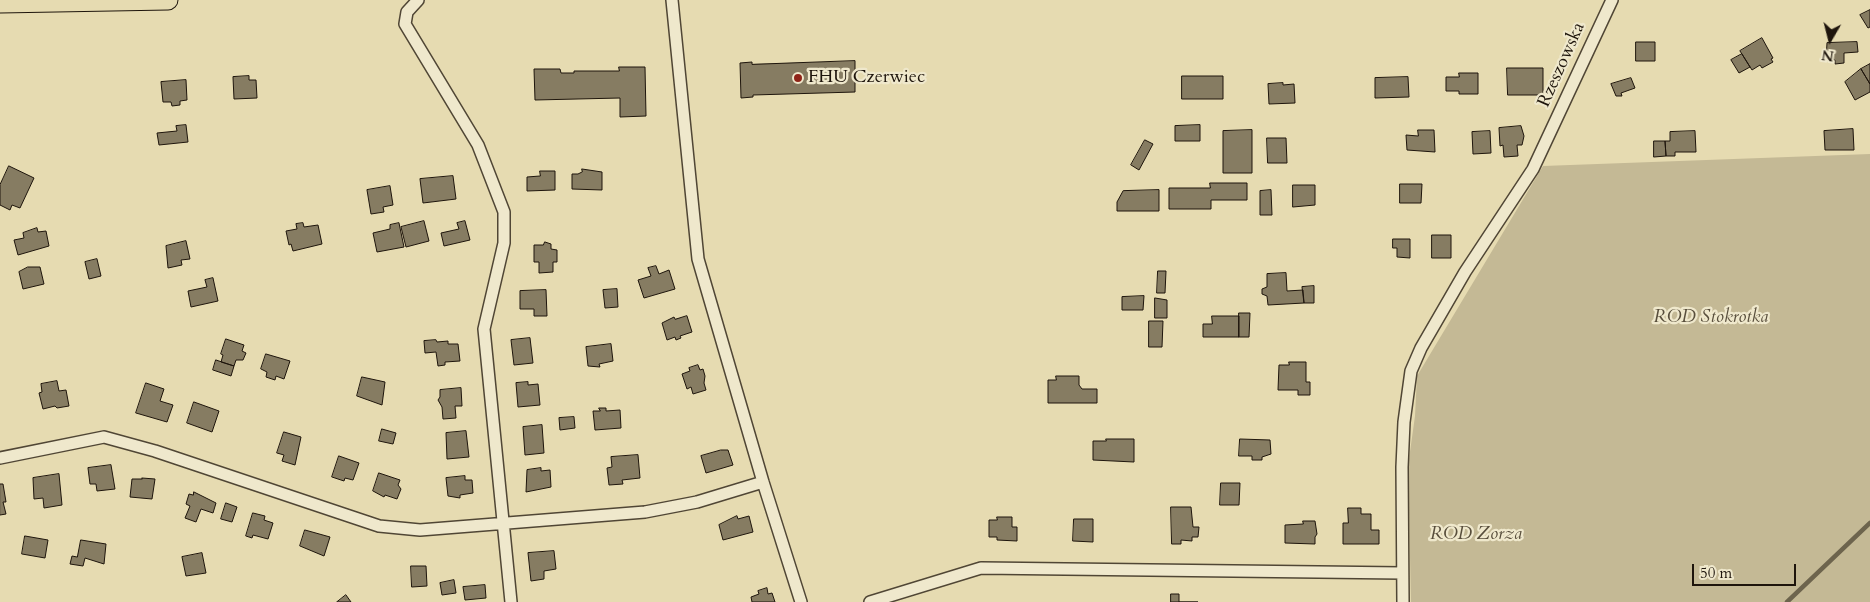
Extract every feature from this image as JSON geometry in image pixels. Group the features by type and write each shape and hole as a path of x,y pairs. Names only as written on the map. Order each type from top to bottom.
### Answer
{"main road":[{"path":"0,3 168,0"}],"street":[{"path":"418,0 407,12 405,24 478,145 504,212 504,243 484,329 511,602"},
{"path":"672,0 698,259 763,482 801,602"},
{"name":"Rzeszowska","path":"1403,602 1404,422 1411,371 1421,348 1465,272 1529,176 1545,146 1612,0"},
{"path":"0,458 104,438 155,451 379,526 420,530 645,512 698,502 763,482"},
{"path":"870,602 981,568 1402,572"}],"green space":[{"name":"ROD Stokrotka","path":"1870,154 1870,602 1411,602 1408,466 1415,416 1417,376 1543,166"}],"building":[{"path":"1870,10 1870,27 1868,28 1860,15"},
{"path":"1762,38 1773,58 1771,59 1773,62 1762,68 1760,65 1752,70 1740,51"},
{"path":"1636,42 1655,42 1655,61 1636,61"},
{"path":"1857,42 1858,52 1844,53 1844,63 1835,64 1835,60 1826,60 1827,43"},
{"path":"1742,54 1750,67 1739,73 1731,60"},
{"name":"FHU Czerwiec","path":"855,61 855,92 753,95 753,97 741,98 740,63"},
{"path":"1870,64 1870,84 1861,69"},
{"path":"619,67 645,67 646,116 620,117 620,98 535,100 534,69 560,69 561,73 574,73 574,71 619,71"},
{"path":"1507,68 1543,68 1543,95 1508,95"},
{"path":"1861,69 1870,84 1870,92 1855,100 1845,82"},
{"path":"1459,73 1478,73 1478,94 1459,94 1459,91 1446,91 1446,77 1459,77"},
{"path":"249,76 249,80 256,80 257,98 234,99 233,77"},
{"path":"1182,76 1223,76 1223,99 1182,99"},
{"path":"1408,77 1409,97 1375,98 1375,78"},
{"path":"1631,78 1635,88 1621,93 1622,96 1616,96 1611,84"},
{"path":"186,80 187,100 180,101 180,105 172,106 171,102 163,102 161,82"},
{"path":"1283,83 1283,85 1294,84 1295,103 1269,104 1268,84"},
{"path":"186,125 188,142 159,145 157,133 177,131 176,126"},
{"path":"1200,125 1200,141 1175,141 1175,126"},
{"path":"1521,126 1524,136 1522,145 1517,145 1518,156 1504,157 1503,145 1500,146 1499,128"},
{"path":"1853,129 1854,150 1825,150 1824,131"},
{"path":"1252,130 1252,173 1223,173 1223,131"},
{"path":"1418,130 1434,130 1435,152 1407,150 1406,135 1418,136"},
{"path":"1490,131 1491,153 1473,154 1472,132"},
{"path":"1695,131 1696,152 1675,152 1675,156 1666,156 1665,141 1670,141 1670,132"},
{"path":"1267,138 1286,138 1287,163 1268,163"},
{"path":"1145,140 1153,144 1139,170 1131,165"},
{"path":"1654,141 1665,141 1666,156 1654,157"},
{"path":"9,166 34,178 20,208 12,205 10,210 0,205 0,185"},
{"path":"582,169 602,172 602,190 572,189 572,174 582,172"},
{"path":"540,171 555,171 555,190 527,191 527,177 540,176"},
{"path":"453,176 456,199 423,203 420,179"},
{"path":"1210,183 1247,183 1247,200 1211,200 1211,209 1169,209 1169,188 1210,188"},
{"path":"1400,184 1422,184 1421,203 1400,203"},
{"path":"1293,185 1315,185 1315,205 1293,207"},
{"path":"390,186 393,205 383,207 384,212 371,214 367,190"},
{"path":"1159,190 1159,211 1117,211 1117,202 1123,191"},
{"path":"1271,190 1272,215 1260,215 1260,191"},
{"path":"424,221 429,241 406,247 401,227"},
{"path":"465,221 470,240 444,246 441,233 459,229 457,223"},
{"path":"303,223 304,227 318,225 322,244 293,251 291,244 289,245 286,231 297,229 296,224"},
{"path":"399,223 404,247 377,252 373,233 390,229 390,225"},
{"path":"37,228 38,232 46,231 49,246 18,255 14,240 24,238 23,233"},
{"path":"1432,235 1451,235 1451,258 1432,258"},
{"path":"1393,239 1410,239 1410,258 1397,257 1397,248 1393,248"},
{"path":"186,241 190,259 181,260 182,265 168,268 166,246"},
{"path":"545,242 551,244 551,249 557,250 557,262 553,262 553,272 539,273 539,262 534,262 534,245 543,245"},
{"path":"97,259 101,276 89,279 85,262"},
{"path":"656,266 659,274 669,270 675,289 644,298 638,280 651,276 648,268"},
{"path":"28,267 40,267 44,284 23,289 19,272"},
{"path":"1158,271 1166,271 1165,293 1157,293"},
{"path":"1286,273 1287,291 1303,290 1304,303 1268,305 1267,296 1262,294 1262,289 1267,287 1267,274"},
{"path":"213,278 218,301 191,307 188,291 207,287 205,280"},
{"path":"1314,286 1314,303 1304,303 1302,287"},
{"path":"617,289 618,307 605,308 603,290"},
{"path":"546,290 547,316 534,316 534,309 520,309 520,291"},
{"path":"1144,296 1143,310 1122,310 1122,297"},
{"path":"1155,298 1167,300 1167,318 1155,318"},
{"path":"1239,313 1250,313 1249,337 1239,337"},
{"path":"687,316 692,332 680,336 681,338 676,340 675,337 667,340 662,323 674,317 675,319"},
{"path":"1212,316 1239,316 1239,337 1203,337 1203,324 1212,324"},
{"path":"1149,321 1163,321 1162,347 1149,347"},
{"path":"530,338 533,363 514,365 511,340"},
{"path":"226,339 244,345 242,351 246,353 243,360 236,360 234,366 221,362 223,355 221,354"},
{"path":"436,340 437,342 448,341 448,344 458,344 460,361 445,362 445,365 438,366 436,352 425,353 424,341"},
{"path":"611,344 613,361 599,364 600,367 588,366 586,347"},
{"path":"266,354 290,361 284,379 276,376 275,380 266,377 267,372 261,369"},
{"path":"216,360 234,366 231,376 213,370"},
{"path":"1289,362 1306,362 1306,382 1310,382 1310,395 1298,395 1298,390 1278,390 1279,365 1289,365"},
{"path":"698,365 700,370 703,369 706,390 693,394 691,387 687,389 682,374 690,371 689,368"},
{"path":"1056,376 1079,376 1079,385 1082,389 1097,389 1097,403 1048,403 1048,380 1056,380"},
{"path":"362,377 385,382 382,405 357,396"},
{"path":"57,381 59,391 66,390 69,406 57,408 55,406 43,409 39,393 42,392 41,384"},
{"path":"528,382 528,385 538,384 540,405 518,407 516,383"},
{"path":"146,383 164,389 160,401 173,405 167,422 136,413"},
{"path":"461,388 462,406 455,406 456,418 443,419 442,407 438,400 440,390"},
{"path":"194,402 219,411 212,432 187,423"},
{"path":"599,408 606,408 606,411 620,410 621,428 595,430 593,411 600,411"},
{"path":"574,417 575,428 560,430 559,418"},
{"path":"542,425 544,453 525,455 523,427"},
{"path":"382,429 396,433 393,444 379,441"},
{"path":"466,431 469,457 447,459 446,433"},
{"path":"284,432 301,437 295,465 282,461 284,455 277,453"},
{"path":"1106,439 1134,439 1134,462 1093,460 1093,441 1106,441"},
{"path":"1240,439 1270,440 1271,454 1262,457 1262,460 1252,460 1252,456 1239,456"},
{"path":"721,450 728,450 733,465 706,473 701,456"},
{"path":"638,455 640,478 622,480 623,484 609,485 607,468 612,467 611,457"},
{"path":"339,456 359,463 353,480 345,478 344,481 332,477"},
{"path":"111,465 115,489 97,491 96,484 90,484 88,468"},
{"path":"541,468 541,471 550,470 551,487 526,492 527,470"},
{"path":"379,473 400,480 398,485 401,489 397,499 385,495 384,497 373,491"},
{"path":"59,474 62,505 44,508 43,498 34,499 33,478"},
{"path":"465,476 465,480 472,480 473,493 460,495 460,498 448,496 446,478"},
{"path":"132,479 155,479 152,499 130,497"},
{"path":"1221,483 1240,483 1239,505 1220,505"},
{"path":"0,484 3,484 6,502 3,502 6,514 0,515"},
{"path":"194,492 216,503 213,513 201,509 196,522 185,518 190,506 186,504 189,494 193,495"},
{"path":"226,503 237,507 232,522 221,519"},
{"path":"1171,507 1191,507 1193,527 1199,527 1198,537 1192,537 1192,541 1181,540 1181,544 1172,544"},
{"path":"1348,508 1361,508 1361,514 1371,514 1371,530 1379,530 1379,544 1343,544 1343,523 1348,523"},
{"path":"253,513 265,516 264,520 273,523 268,539 253,535 252,538 246,536"},
{"path":"737,516 738,519 749,516 753,532 723,540 719,525"},
{"path":"997,517 1012,517 1012,527 1017,527 1017,541 997,540 997,537 989,537 989,520 997,520"},
{"path":"1074,519 1093,519 1093,542 1073,541"},
{"path":"1303,521 1315,521 1317,534 1315,544 1285,543 1285,525 1303,524"},
{"path":"305,530 330,537 324,556 300,546"},
{"path":"25,536 48,540 45,558 22,554"},
{"path":"81,540 106,544 104,564 85,558 83,566 70,564 72,556 77,557"},
{"path":"554,551 556,569 544,571 544,579 531,581 528,553"},
{"path":"202,553 206,573 186,576 182,557"},
{"path":"411,566 426,566 427,586 412,587"},
{"path":"454,580 456,593 442,595 440,583"},
{"path":"485,585 486,598 465,600 463,587"},
{"path":"767,588 768,594 772,593 775,602 752,602 751,597 759,594 758,591"},
{"path":"1171,594 1179,594 1179,602 1171,602"},
{"path":"346,595 351,602 337,602"}],"waterway":[{"path":"1787,602 1870,523"}],"place":[{"name":"FHU Czerwiec","path":"798,78"}],"park label":[{"name":"ROD Zorza","path":"1476,535"}]}
